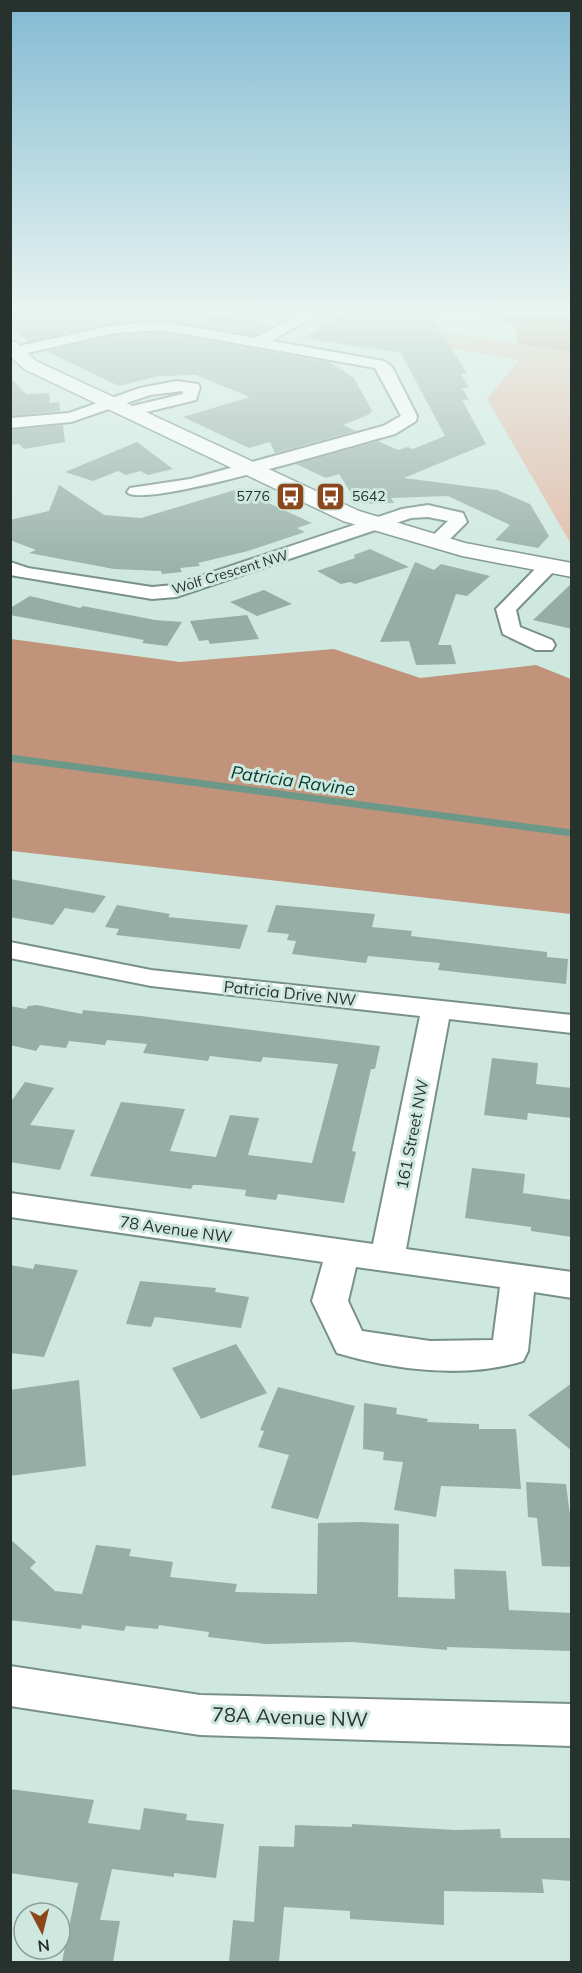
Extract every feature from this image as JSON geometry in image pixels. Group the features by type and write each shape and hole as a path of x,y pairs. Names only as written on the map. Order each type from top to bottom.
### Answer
{"street":[{"path":"111,402 247,468 376,525 436,542 548,567 572,570"},
{"path":"136,492 191,484 389,430 408,421 409,416 402,402"},
{"path":"10,423 71,417 121,407"},
{"name":"Wolf Crescent NW","path":"10,568 25,573 152,592 176,591 409,513 428,511 456,517 458,522 436,542"},
{"path":"544,645 510,630 506,609 548,567"},
{"name":"Patricia Drive NW","path":"10,950 151,978 572,1024"},
{"name":"161 Street NW","path":"387,1259 436,1010"},
{"name":"78 Avenue NW","path":"10,1205 572,1285"},
{"path":"342,1253 330,1301 350,1343 409,1354 484,1356 510,1351 518,1278"},
{"name":"78A Avenue NW","path":"10,1686 200,1715 572,1725"}],"shaded area":[{"path":"489,402 571,402 571,544"},
{"path":"11,639 180,662 334,649 420,678 536,665 571,679 571,914 12,851"}],"building":[{"path":"10,402 59,402 60,411 10,416"},
{"path":"233,402 367,402 372,411 370,414 343,425 356,431 275,453 270,442 249,448 183,417"},
{"path":"427,402 463,402 486,444 404,478 497,490 530,504 549,536 538,548 495,540 510,525 448,496 391,498 394,503 370,504 366,497 354,498 339,474 326,478 296,464 378,441 398,450 408,447 413,449 445,436"},
{"path":"63,425 65,442 24,449 19,444 10,445 10,430"},
{"path":"137,442 173,469 148,475 140,471 126,475 118,471 93,481 65,472"},
{"path":"59,485 104,515 141,518 238,489 312,523 297,528 305,532 248,551 198,563 200,566 180,568 182,572 162,574 161,571 114,569 29,553 36,550 10,540 10,520 49,511"},
{"path":"370,549 409,567 355,584 350,582 341,584 317,571 355,558 354,555"},
{"path":"415,562 434,570 441,564 490,576 467,596 456,594 438,645 451,645 456,664 416,665 409,641 380,642"},
{"path":"572,583 572,629 533,620"},
{"path":"264,590 292,604 257,616 230,602"},
{"path":"30,596 80,608 83,606 155,620 182,622 167,646 142,643 144,640 10,615 10,608"},
{"path":"247,615 259,639 210,644 208,640 199,641 190,621"},
{"path":"10,879 106,896 94,913 65,908 53,925 10,917"},
{"path":"117,905 170,914 168,917 248,925 240,949 116,935 119,929 105,927"},
{"path":"276,905 375,914 372,927 412,931 411,936 547,952 547,957 568,959 566,984 438,970 440,963 368,956 366,963 292,954 296,941 287,940 289,934 267,932"},
{"path":"37,1005 82,1014 83,1010 141,1016 380,1046 375,1069 371,1069 352,1151 356,1152 344,1203 278,1194 276,1200 245,1196 246,1190 200,1185 193,1185 191,1189 90,1176 121,1102 185,1109 170,1151 216,1157 230,1115 259,1118 248,1155 312,1163 338,1064 263,1057 261,1062 210,1056 208,1061 143,1053 147,1044 107,1040 105,1045 69,1041 66,1048 40,1045 36,1051 10,1045 10,1006 26,1009 28,1006"},
{"path":"492,1058 538,1063 536,1084 572,1088 572,1118 528,1113 527,1120 484,1115"},
{"path":"25,1082 54,1088 30,1125 75,1130 60,1170 10,1162 10,1103"},
{"path":"472,1168 525,1174 523,1193 572,1200 572,1237 531,1231 531,1227 465,1218"},
{"path":"35,1264 78,1270 44,1357 10,1353 10,1265 33,1269"},
{"path":"140,1281 216,1288 215,1292 249,1297 241,1328 155,1317 151,1327 126,1324"},
{"path":"236,1344 267,1393 201,1419 172,1368"},
{"path":"79,1380 86,1466 10,1476 10,1390"},
{"path":"572,1383 572,1451 528,1415"},
{"path":"278,1387 355,1406 318,1519 271,1508 289,1455 258,1447 264,1431 260,1430"},
{"path":"364,1403 397,1408 396,1414 428,1419 427,1422 479,1424 479,1429 516,1429 521,1489 441,1486 436,1517 394,1510 403,1462 383,1460 384,1452 363,1449"},
{"path":"526,1482 566,1484 572,1530 572,1567 542,1566 537,1518 528,1517"},
{"path":"318,1523 399,1524 398,1597 455,1599 454,1569 506,1571 509,1610 572,1613 572,1651 447,1647 447,1650 352,1642 266,1644 208,1637 209,1632 159,1625 158,1629 126,1626 124,1631 82,1625 81,1629 10,1620 10,1539 36,1562 30,1568 55,1591 82,1594 96,1545 131,1549 129,1556 173,1562 170,1577 237,1584 235,1592 317,1594"},
{"path":"10,1789 94,1800 88,1823 140,1830 144,1808 187,1814 186,1820 224,1824 216,1878 174,1873 174,1877 112,1869 100,1920 120,1921 113,1962 62,1962 72,1961 72,1913 78,1883 10,1873"},
{"path":"352,1824 455,1830 500,1829 501,1838 572,1838 572,1881 542,1879 544,1893 444,1891 444,1925 350,1919 350,1911 284,1907 279,1962 229,1962 233,1920 254,1922 259,1846 294,1847 295,1825 352,1827"}],"waterway":[{"name":"Patricia Ravine","path":"10,758 572,833"}],"place":[{"name":"5776","path":"291,496"},
{"name":"5642","path":"331,496"}]}
